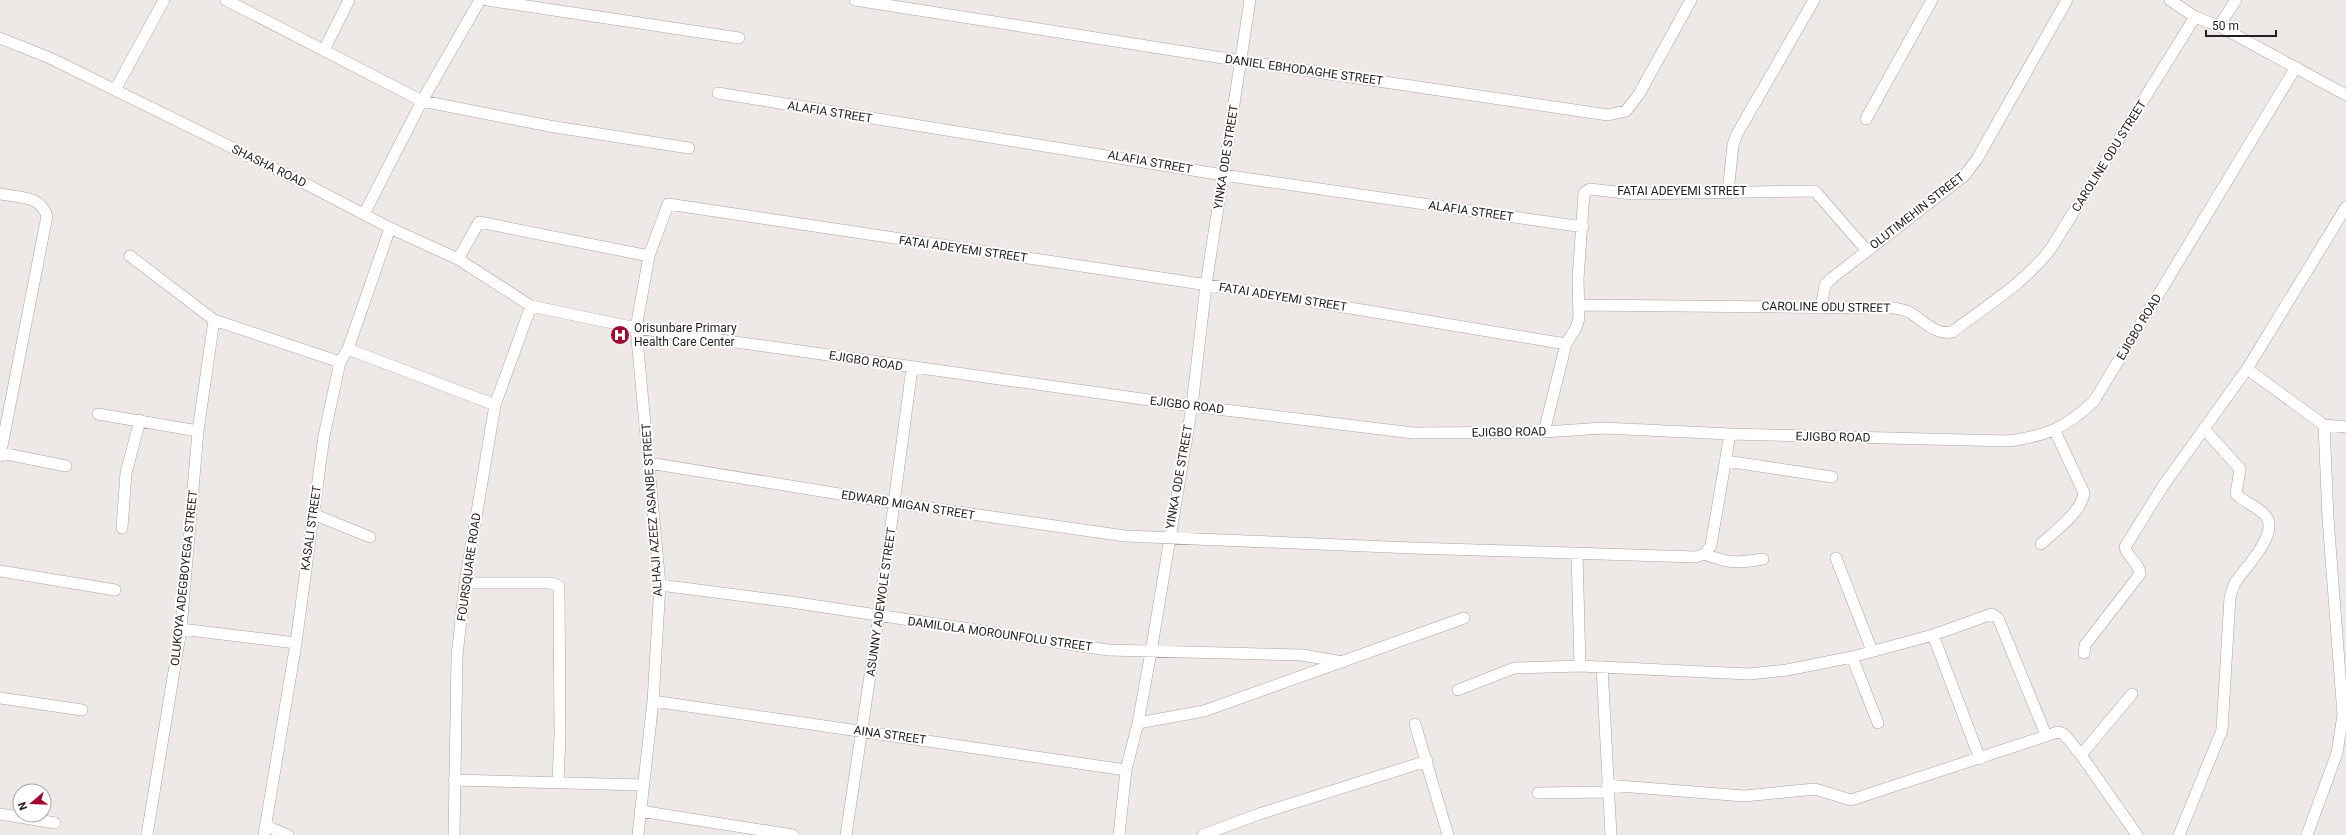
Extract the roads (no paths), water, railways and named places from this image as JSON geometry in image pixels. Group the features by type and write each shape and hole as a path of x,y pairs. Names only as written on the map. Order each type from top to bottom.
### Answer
{"street":[{"path":"116,90 164,0"},
{"path":"226,0 422,101 550,126 689,148"},
{"path":"324,50 349,0"},
{"path":"364,214 422,101 480,0"},
{"path":"487,0 521,7 739,38"},
{"name":"DANIEL EBHODAGHE STREET","path":"855,0 1242,61 1608,115 1626,111 1639,94 1691,0"},
{"name":"YINKA ODE STREET","path":"1120,835 1126,770 1138,723 1151,652 1168,539 1192,406 1206,285 1242,61 1250,0"},
{"path":"1728,192 1733,145 1737,134 1814,0"},
{"path":"1866,119 1932,0"},
{"name":"OLUTIMEHIN STREET","path":"1821,308 1825,285 1964,176 1977,158 2067,0"},
{"path":"2170,0 2195,17 2219,26 2346,94"},
{"path":"2219,26 2236,0"},
{"name":"CAROLINE ODU STREET","path":"1579,305 1894,308 1909,312 1945,334 1952,332 2017,282 2039,263 2050,250 2195,17"},
{"name":"SHASHA ROAD","path":"0,38 50,58 390,228 458,259 531,306"},
{"name":"EJIGBO ROAD","path":"531,306 636,328 912,368 1192,406 1413,433 1544,432 1603,428 1730,434 2008,441 2035,438 2055,431 2076,419 2094,401 2296,67"},
{"name":"ALAFIA STREET","path":"718,93 1223,175 1583,227"},
{"name":"FATAI ADEYEMI STREET","path":"636,328 648,256 668,204 1206,285 1566,344 1576,328 1579,305 1578,280 1583,227 1584,193 1590,189 1633,194 1816,191 1867,251"},
{"path":"0,194 38,201 44,207 47,216 0,455 66,466"},
{"path":"2084,653 2084,646 2140,574 2140,570 2126,552 2125,547 2163,486 2205,430 2247,369 2346,207"},
{"path":"458,259 479,222 648,256"},
{"name":"KASALI STREET","path":"265,830 296,643 324,436 340,362 348,349 390,228"},
{"path":"130,256 214,320 340,362"},
{"name":"FOURSQUARE ROAD","path":"454,835 457,656 465,583 495,405 531,306"},
{"name":"OLUKOYA ADEGBOYEGA STREET","path":"147,835 181,629 198,431 214,320"},
{"name":"ALHAJI AZEEZ ASANBE STREET","path":"636,328 660,585 653,701 638,835"},
{"path":"1544,432 1566,344"},
{"path":"348,349 495,405"},
{"name":"ASUNNY ADEWOLE STREET","path":"846,835 895,503 912,368"},
{"path":"2247,369 2324,425 2346,427"},
{"path":"98,414 198,431"},
{"path":"122,528 126,474 140,420"},
{"path":"2307,835 2337,752 2343,715 2328,518 2324,425"},
{"path":"2179,835 2222,730 2230,598 2236,582 2260,549 2268,534 2269,522 2265,514 2236,494 2240,469 2205,430"},
{"path":"2041,544 2078,508 2083,501 2084,493 2055,431"},
{"path":"1730,434 1711,545 1706,554 1724,562 1741,562 1764,559"},
{"path":"1726,461 1832,477"},
{"name":"EDWARD MIGAN STREET","path":"649,463 895,503 1125,536 1168,539 1695,557 1706,554"},
{"path":"313,514 370,537"},
{"path":"1577,552 1580,666"},
{"path":"1836,558 1872,651"},
{"path":"0,571 115,590"},
{"path":"465,583 551,583 559,586 558,782"},
{"name":"DAMILOLA MOROUNFOLU STREET","path":"660,585 1108,650 1302,655 1343,662"},
{"path":"1458,690 1510,669 1580,666 1749,674 1786,670 1852,657 1934,635 1995,614 2046,735"},
{"path":"1138,723 1204,711 1464,618"},
{"path":"181,629 296,643"},
{"path":"1934,635 1980,759"},
{"path":"1852,657 1878,724"},
{"path":"1602,667 1607,788 1611,835"},
{"path":"2081,755 2132,694"},
{"path":"0,698 82,710"},
{"name":"AINA STREET","path":"653,701 1126,770"},
{"path":"1415,724 1448,835"},
{"path":"1538,793 1607,788 1744,796 1814,790 1852,800 2058,732 2064,734 2081,755 2137,835"},
{"path":"1203,835 1259,814 1427,761"},
{"path":"454,780 643,785"},
{"path":"640,811 793,835"},
{"path":"0,814 55,823"},
{"path":"265,830 288,835"}],"place":[{"name":"Orisunbare Primary Health Care Center","path":"620,335"}]}
